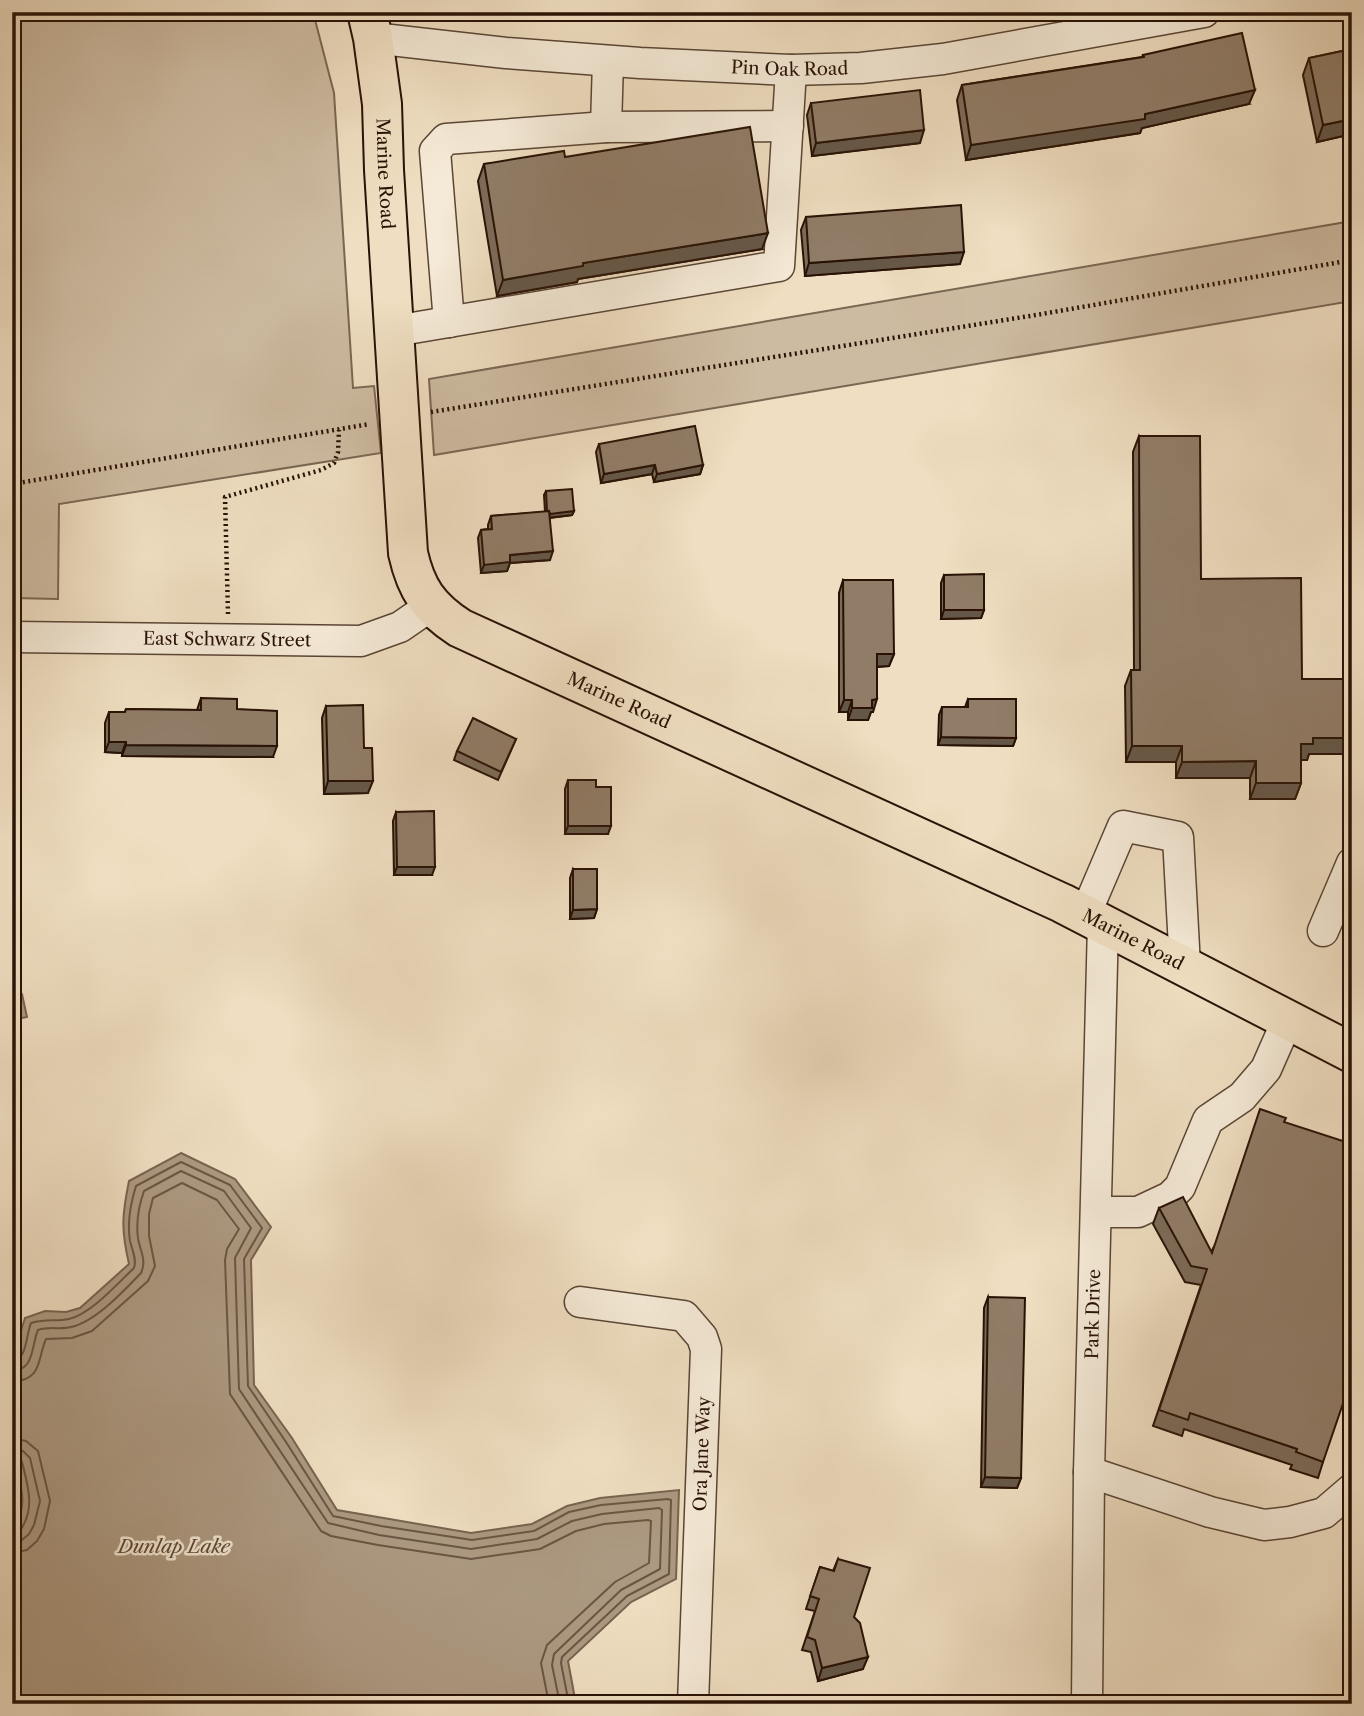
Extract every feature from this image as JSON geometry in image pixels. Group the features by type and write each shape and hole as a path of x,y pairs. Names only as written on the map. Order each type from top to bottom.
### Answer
{"main road":[{"name":"Marine Road","path":"370,25 382,104 408,553 413,576 442,617 460,628 1094,919 1352,1054"}],"street":[{"name":"Pin Oak Road","path":"370,25 506,53 608,61 791,69 860,68 943,59 1204,12"},
{"path":"606,127 608,61"},
{"path":"395,331 779,267 791,69"},
{"path":"449,322 435,151 446,139 606,127 788,126"},
{"name":"East Schwarz Street","path":"12,637 361,641 400,627 432,605"},
{"path":"1094,919 1123,826 1178,837 1185,966"},
{"path":"1323,931 1352,863"},
{"name":"Park Drive","path":"1087,1704 1089,1472 1097,1212 1094,919"},
{"path":"1097,1212 1138,1212 1170,1197 1180,1187 1208,1119 1242,1097 1266,1069 1287,1019"},
{"name":"Ora Jane Way","path":"580,1302 684,1316 702,1336 706,1349 693,1704"},
{"path":"1089,1472 1210,1512 1264,1525 1290,1522 1324,1513 1352,1489"}],"path":[{"path":"423,414 1023,317 1352,260"},
{"path":"12,484 378,422"},
{"path":"228,639 225,497 321,470 334,463 338,452 338,430"}],"shaded area":[{"path":"12,12 313,12 334,93 353,388 374,386 381,453 59,504 58,599 12,598"},
{"path":"1352,221 1352,301 434,455 429,379"}],"water":[{"path":"12,985 15,995 22,994 27,1017 12,1020"},
{"name":"Dunlap Lake","path":"181,1153 235,1179 271,1227 251,1260 254,1385 292,1438 337,1510 471,1533 532,1524 567,1506 600,1498 679,1490 676,1579 631,1602 568,1661 576,1704 12,1704 12,1531 22,1508 22,1499 12,1447 11,1398 20,1333 25,1318 45,1311 66,1312 80,1308 129,1264 123,1223 129,1181"}],"building":[{"path":"1242,33 1255,90 1145,114 1145,119 971,145 962,85 1144,57 1143,55"},
{"path":"1352,49 1352,119 1323,125 1309,58"},
{"path":"920,90 924,130 816,143 811,103"},
{"path":"750,127 768,233 583,263 583,266 503,280 484,164 564,151 565,157"},
{"path":"961,205 964,252 809,263 806,217"},
{"path":"695,426 703,465 657,474 655,465 604,474 599,444"},
{"path":"1139,436 1200,436 1201,579 1301,578 1302,679 1352,679 1352,738 1313,738 1313,744 1301,744 1301,783 1256,783 1256,761 1182,762 1182,746 1132,746 1131,670 1140,670"},
{"path":"572,489 574,511 550,514 547,512 546,491"},
{"path":"549,511 553,551 510,555 510,562 484,565 481,530 492,529 491,516"},
{"path":"984,574 984,610 944,610 944,575"},
{"path":"843,580 893,580 894,654 877,654 877,699 872,700 872,708 852,708 852,700 844,700"},
{"path":"201,698 237,699 237,709 277,711 277,746 126,745 126,742 109,742 109,712 125,712 126,709 201,710"},
{"path":"968,699 1016,699 1016,738 941,737 942,707 968,707"},
{"path":"363,705 364,748 372,748 373,781 328,781 326,706"},
{"path":"473,718 516,739 501,772 457,751"},
{"path":"568,780 596,780 596,787 611,787 611,826 568,826"},
{"path":"434,811 435,867 397,867 396,812"},
{"path":"573,869 597,869 597,909 573,910"},
{"path":"1260,1109 1286,1118 1284,1122 1352,1144 1352,1377 1323,1462 1296,1452 1297,1449 1190,1413 1188,1420 1159,1410 1207,1269 1191,1266 1159,1208 1183,1197 1212,1253"},
{"path":"12,1110 17,1110 15,1130 12,1130"},
{"path":"988,1297 1025,1298 1021,1478 985,1477"},
{"path":"838,1559 870,1568 854,1617 860,1623 868,1657 822,1668 815,1640 807,1637 819,1599 810,1596 820,1567 834,1571"}]}
